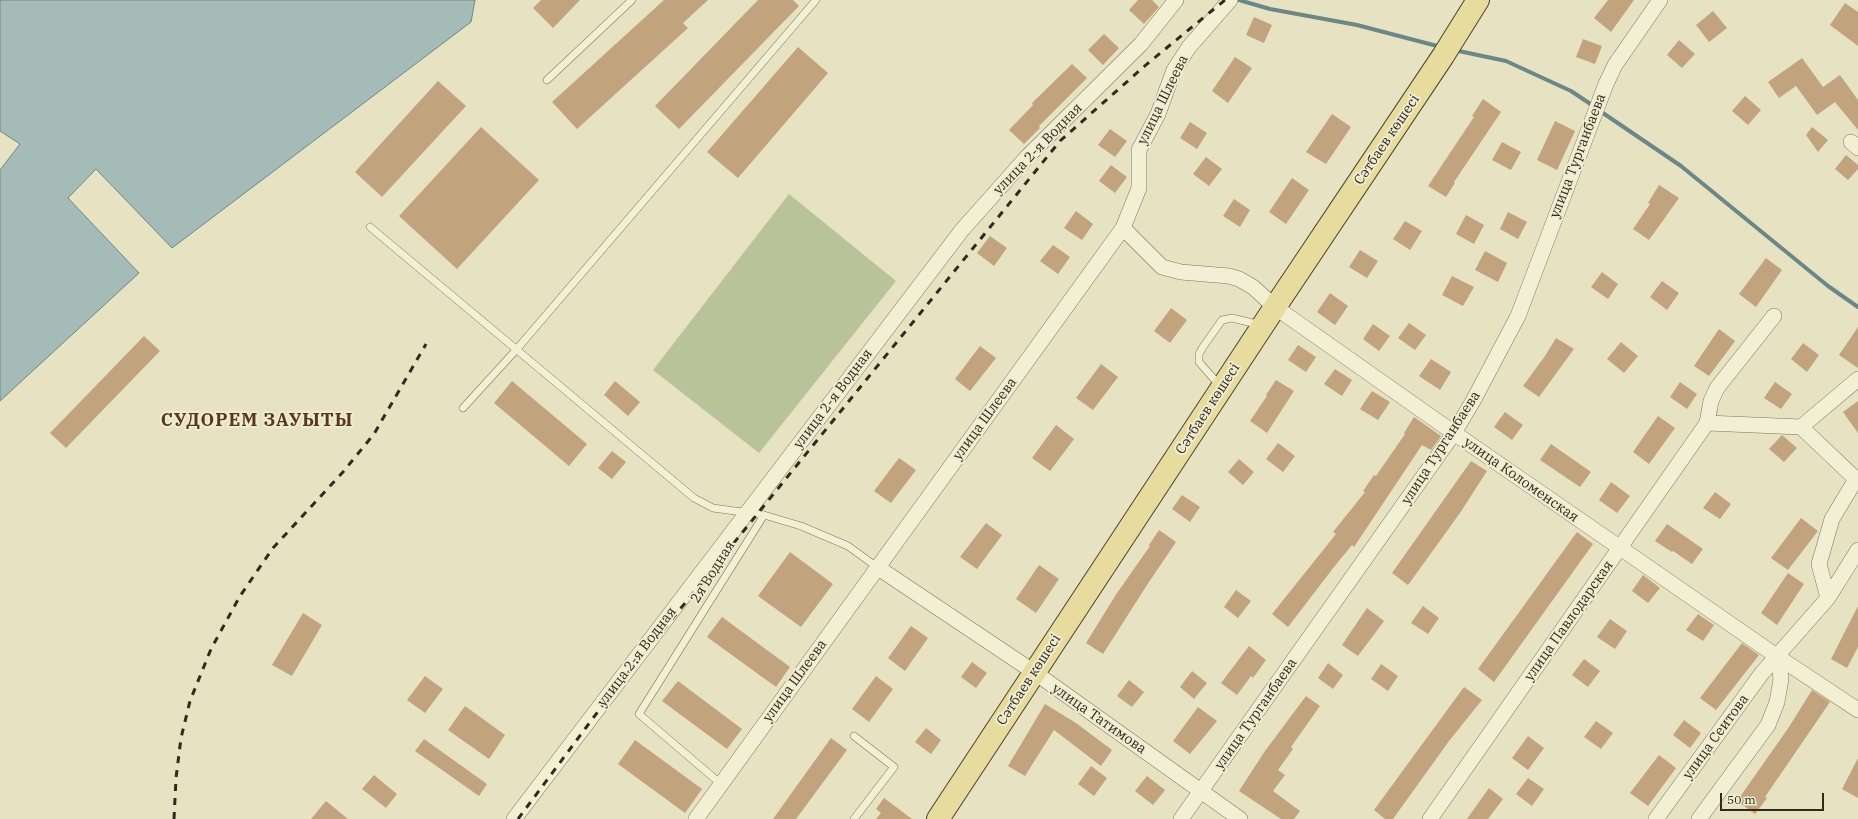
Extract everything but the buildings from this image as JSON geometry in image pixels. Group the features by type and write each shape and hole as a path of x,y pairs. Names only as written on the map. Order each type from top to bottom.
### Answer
{"main road":[{"name":"Сәтбаев көшесі","path":"938,819 1263,325 1443,56 1478,0"}],"street":[{"name":"улица 2-я Водная","path":"514,819 962,230 1027,158 1141,44 1176,0"},
{"name":"улица Шлеева","path":"696,819 1124,228 1139,188 1139,150 1158,114 1174,70 1188,47 1230,0"},
{"name":"улица Турганбаева","path":"1181,819 1454,433 1473,401 1518,316 1606,84 1615,65 1660,0"},
{"name":"улица Коломенская","path":"1124,228 1162,267 1181,272 1229,276 1239,279 1253,287 1275,307 1454,433 1778,657 1858,710"},
{"name":"улица Павлодарская","path":"1430,819 1707,423 1711,401 1717,388 1774,316"},
{"path":"1801,427 1858,379"},
{"path":"1707,423 1801,427 1857,480 1832,519 1819,564 1828,598"},
{"name":"улица Сеитова","path":"1656,819 1762,673 1778,657 1828,598 1858,550"},
{"name":"улица Татимова","path":"878,567 1034,672 1240,819"},
{"path":"1699,819 1768,725 1777,702 1781,679 1778,657"}],"lane":[{"path":"547,80 632,0"},
{"path":"463,408 516,350 816,0"},
{"path":"370,227 694,498 714,508 764,516 801,526 848,546 878,567"},
{"path":"1222,388 1200,362 1199,354 1203,347 1222,320 1232,318 1263,325"},
{"name":"2я Водная","path":"720,784 639,714 764,516"},
{"path":"854,736 894,767 854,819"}],"green space":[{"path":"789,194 896,281 759,453 653,370"}],"water":[{"path":"0,0 475,0 471,22 172,248 96,169 68,198 139,273 0,401 0,170 20,144 0,131"}],"waterway":[{"path":"1239,0 1270,9 1357,25 1441,47"},
{"path":"1454,50 1506,61 1571,91 1595,107"},
{"path":"1600,111 1681,166 1828,286 1858,307"}],"railway":[{"path":"518,819 608,698 1060,141 1147,64 1225,0"},
{"path":"174,819 176,778 181,738 190,701 211,649 240,596 273,548 343,472 374,434 426,344"}],"district":[{"name":"СУДОРЕМ ЗАУЫТЫ","path":"257,421"}]}
